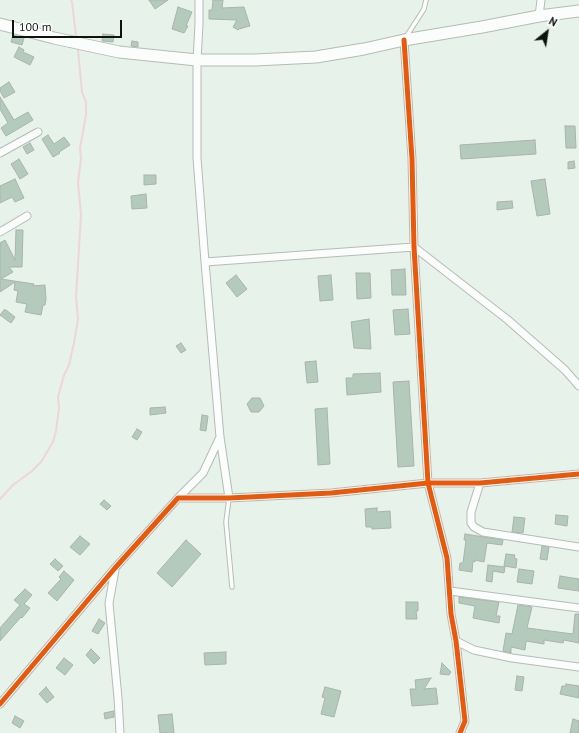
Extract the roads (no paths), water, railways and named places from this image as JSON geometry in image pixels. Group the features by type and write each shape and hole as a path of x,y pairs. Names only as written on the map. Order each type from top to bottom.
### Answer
{"main road":[{"path":"0,24 54,38 119,52 197,60 256,60 316,57 539,16 579,11"}],"street":[{"path":"199,0 197,60 197,158 204,262 220,437 229,498"},
{"path":"539,16 541,0"},
{"path":"404,40 412,159 414,247 428,483 447,558 451,614 456,641 465,721 460,733"},
{"path":"0,153 38,132"},
{"path":"0,232 27,216"},
{"path":"204,262 414,247 508,320 565,370 579,386"},
{"path":"0,704 115,568 178,498 203,473 220,437"},
{"path":"178,498 229,498 331,492 428,483 480,483 579,474"},
{"path":"480,483 471,512 471,523 474,527 483,532 579,548"},
{"path":"115,568 109,603 120,733"},
{"path":"450,591 579,608"},
{"path":"456,641 474,650 512,658 579,667"}],"lane":[{"path":"404,40 424,9 426,0"},
{"path":"229,498 226,522 232,587"}],"waterway":[{"path":"71,0 76,36"},
{"path":"0,499 13,485 32,471 41,462 53,442 59,408 58,397 64,375 69,365 74,343 78,319 76,297 81,215 78,182 81,159 80,148 86,115 86,102 82,92 78,50"}]}
